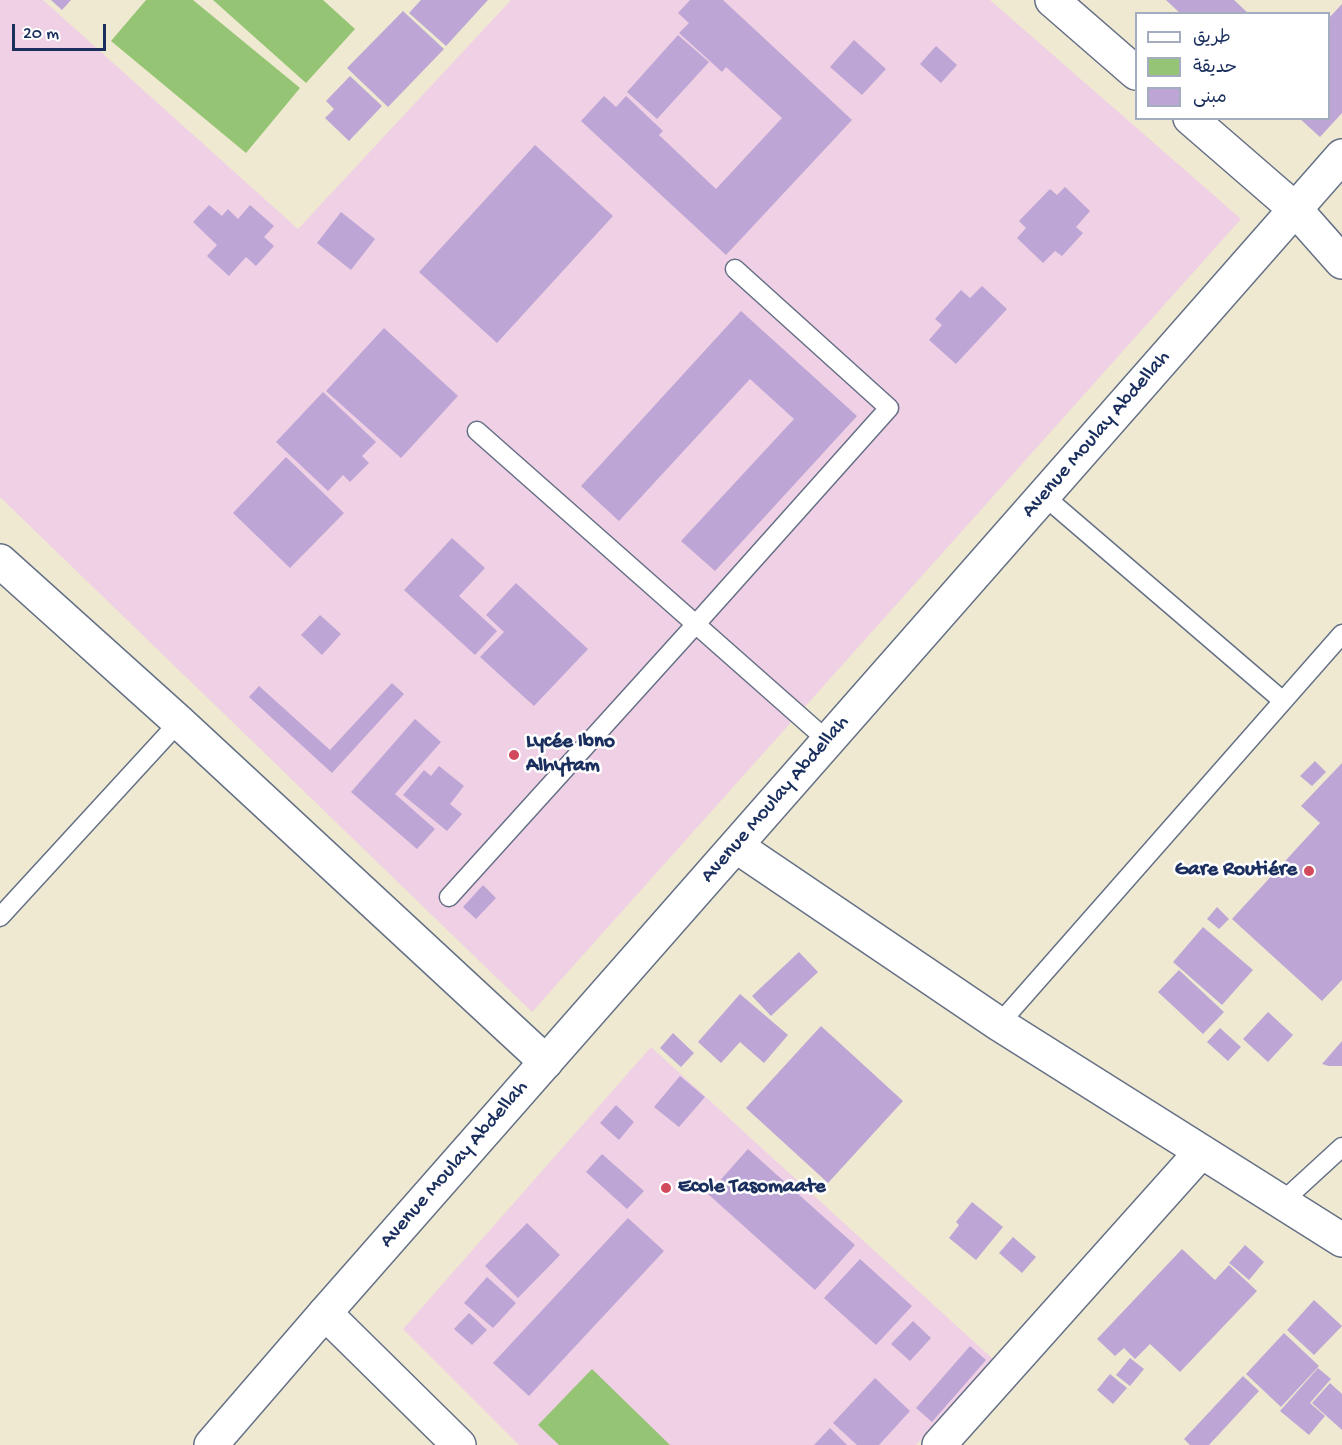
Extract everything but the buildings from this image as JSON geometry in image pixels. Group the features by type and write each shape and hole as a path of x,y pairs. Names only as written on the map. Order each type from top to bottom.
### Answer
{"street":[{"path":"1052,0 1135,71"},
{"path":"1192,120 1295,209 1342,262"},
{"name":"Avenue Moulay Abdellah","path":"211,1445 1342,156"},
{"path":"0,561 179,722 546,1062"},
{"path":"736,846 999,1024 1342,1240"},
{"path":"939,1445 1201,1152"},
{"path":"325,1313 459,1445"}],"lane":[{"path":"449,897 889,408 735,270"},
{"path":"477,431 828,741"},
{"path":"1044,496 1283,701"},
{"path":"999,1024 1342,634"},
{"path":"0,917 179,722"},
{"path":"1282,1202 1342,1147"}],"shaded area":[{"name":"Lycée Ibno Alhytam","path":"0,0 43,0 298,229 511,0 990,0 1241,219 532,1012 0,497"},
{"name":"Ecole Tasomaate","path":"651,1047 994,1360 916,1445 519,1445 403,1329"}],"green space":[{"path":"146,0 193,0 300,88 246,153 111,41"},
{"path":"213,0 323,0 355,29 306,83"},
{"path":"592,1369 670,1445 559,1445 538,1425"}],"place":[{"name":"Lycée Ibno Alhytam","path":"514,755"},
{"name":"Gare Routiére","path":"1309,871"},
{"name":"Ecole Tasomaate","path":"666,1188"}]}
